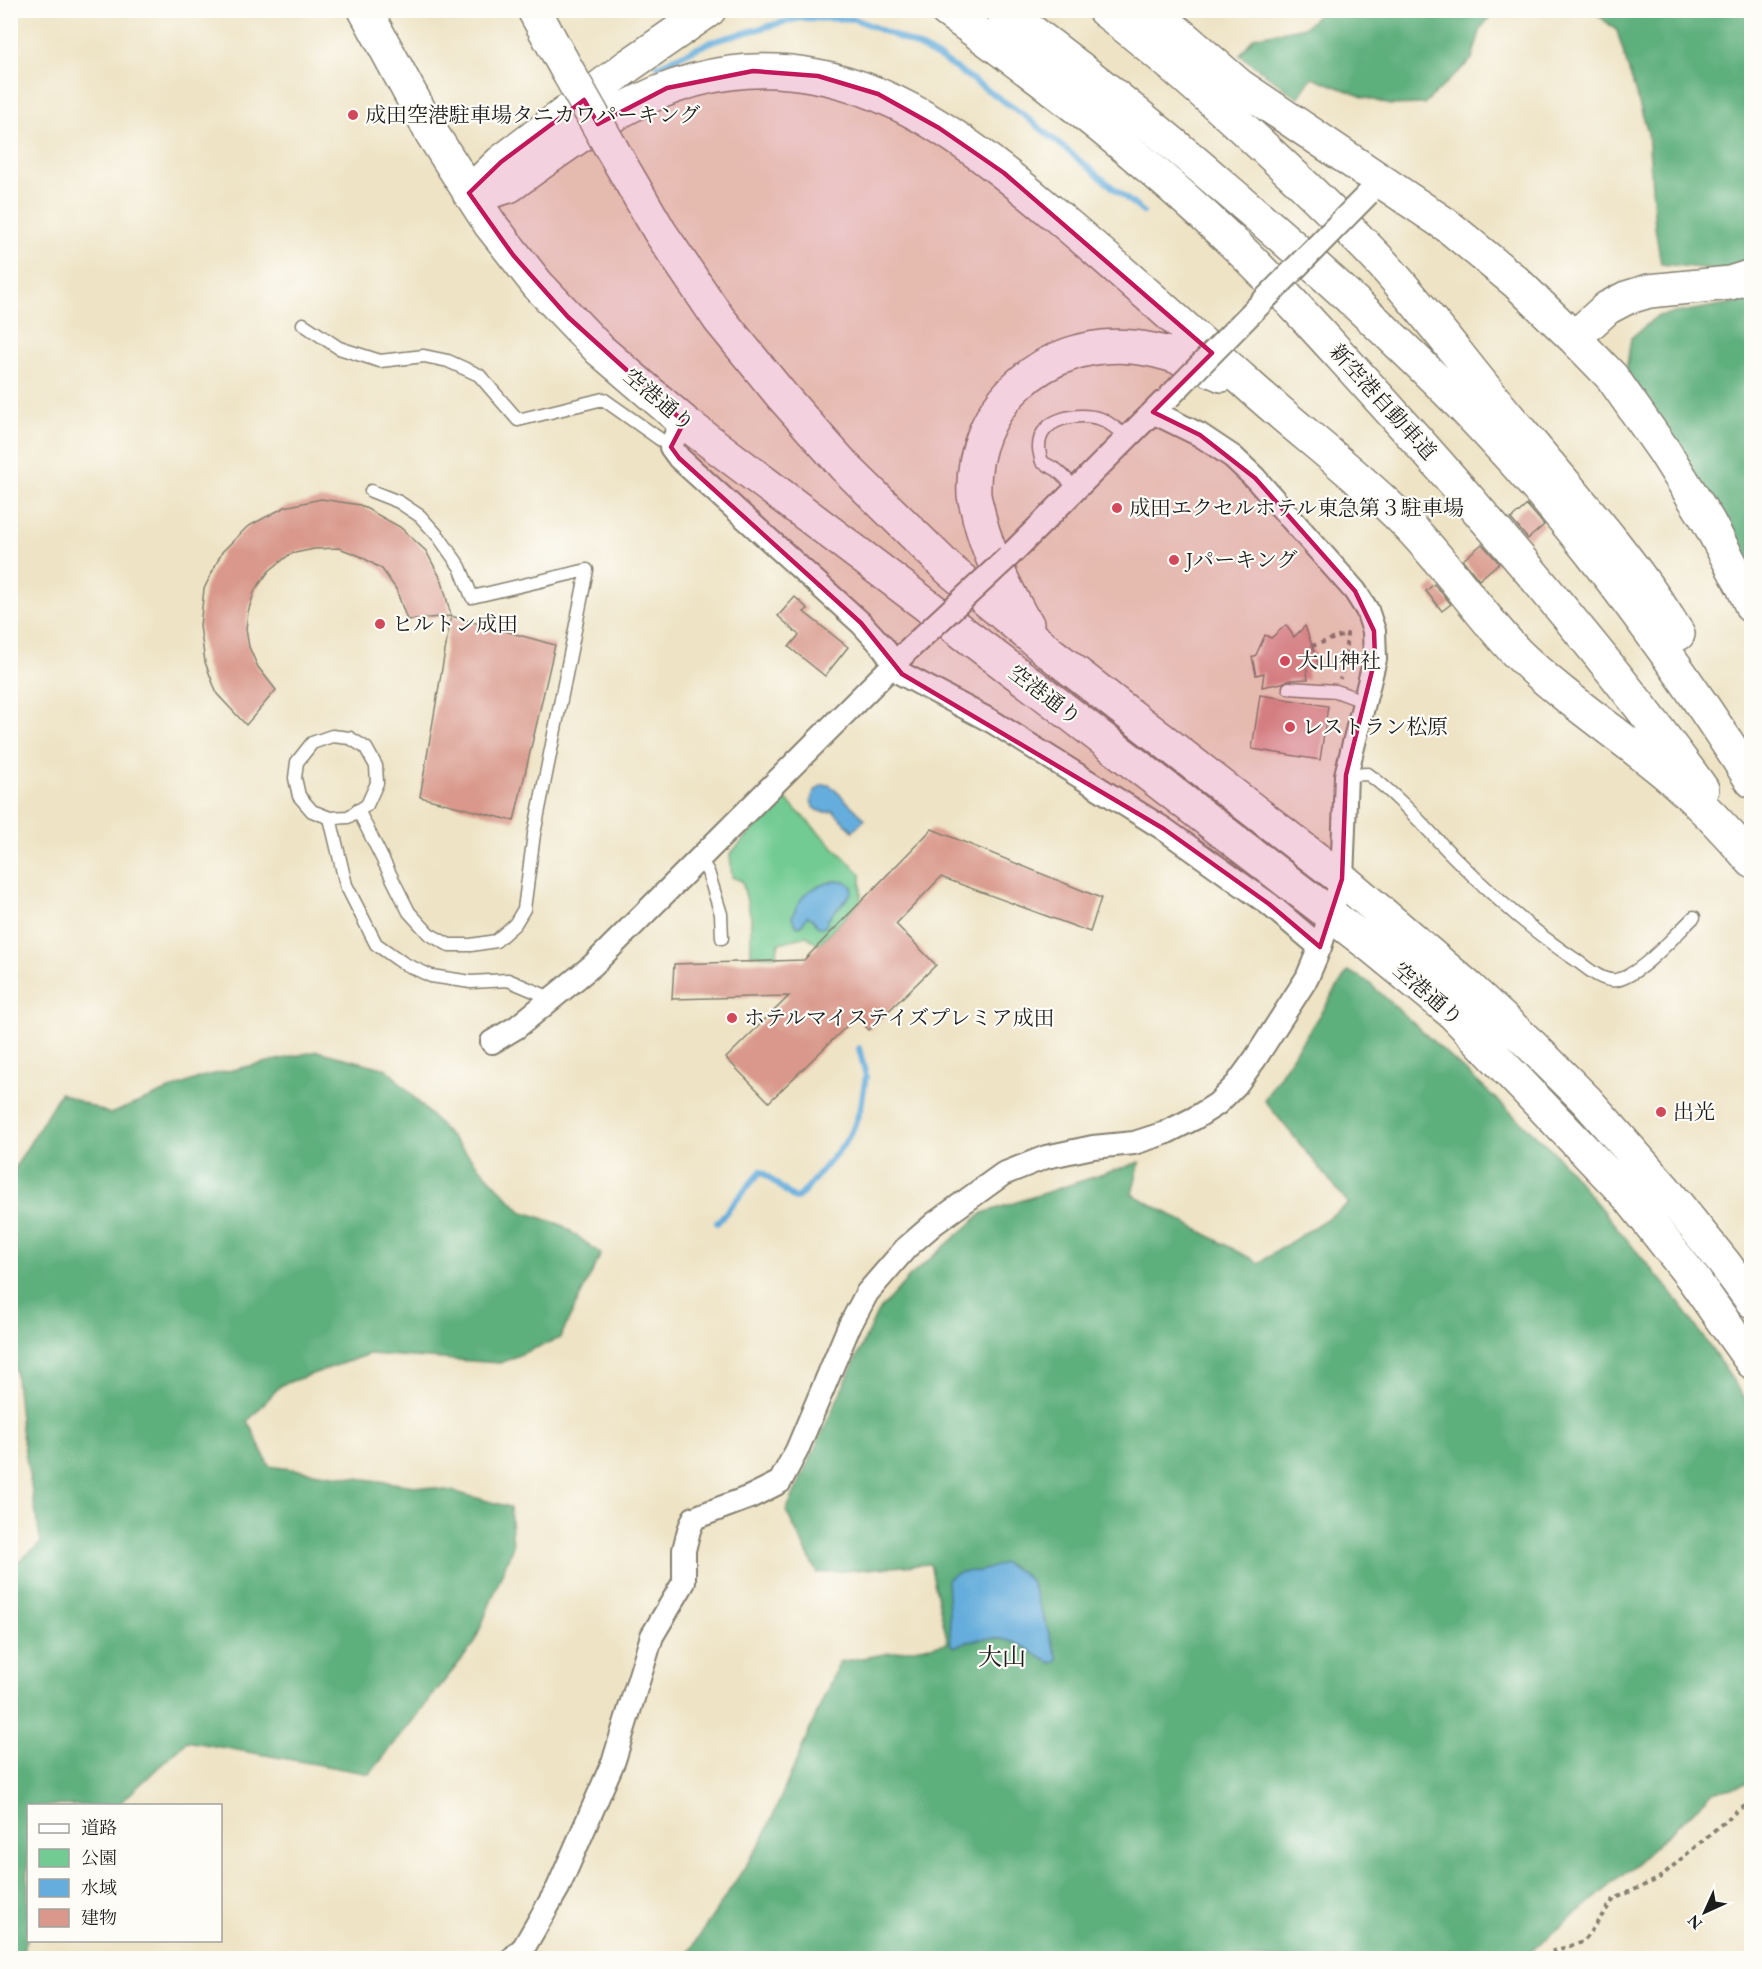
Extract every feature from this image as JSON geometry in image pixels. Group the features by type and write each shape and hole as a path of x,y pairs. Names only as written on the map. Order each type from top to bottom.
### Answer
{"main road":[{"name":"空港通り","path":"534,10 660,232 712,309 782,396 845,467 950,570 1049,652 1342,879 1469,988 1586,1100 1666,1191 1752,1301"},
{"path":"469,193 501,162 628,66 709,10"},
{"name":"新空港自動車道","path":"946,10 1116,138 1230,240 1302,314 1441,466 1572,620 1674,750 1752,860"},
{"path":"1002,10 1175,145 1322,271 1378,323 1487,432 1597,560 1637,611 1712,718 1752,781"},
{"path":"1152,10 1240,86 1374,187 1448,226 1516,282 1574,338 1612,377 1664,451 1708,520 1752,607"},
{"name":"空港通り","path":"368,13 430,132 513,255 568,317 637,384 677,435 1048,697 1330,914 1454,1014 1629,1197 1692,1277 1752,1362"},
{"path":"1109,14 1176,69 1285,167 1381,262 1424,312 1509,418 1622,552 1654,596 1710,690 1752,776"},
{"path":"469,193 492,191 509,186 612,114 667,88 722,73 788,72 846,83 878,94 908,109 958,140 1004,173 1086,240 1272,407 1357,477 1407,524 1515,650 1561,692 1668,776 1713,817 1752,860"},
{"path":"1574,338 1607,308 1626,298 1649,291 1730,283 1752,276"},
{"path":"1049,652 1022,618 991,557 974,497 977,453 990,420 1009,394 1027,376 1047,363 1074,352 1101,347 1130,347 1188,359 1226,377 1272,407"}],"street":[{"path":"492,1042 517,1027 593,965 901,657 1008,557 1374,187"},
{"path":"513,1959 524,1947 558,1888 614,1760 652,1636 684,1582 684,1550 694,1518 750,1497 780,1482 797,1450 848,1329 867,1293 906,1248 1003,1174 1047,1157 1093,1147 1134,1143 1175,1128 1217,1104 1236,1085 1255,1059 1306,978 1320,947 1342,879 1346,775 1375,659 1374,631 1367,610 1355,591 1255,478 1233,457 1160,405"},
{"path":"677,435 679,458 861,623 883,646 901,657"},
{"path":"901,657 902,674 993,722 1164,829 1269,904 1320,947"},
{"path":"1298,846 1313,846 1323,842 1334,833 1345,799"}],"lane":[{"path":"303,324 339,348 380,361 424,356 448,361 478,375 518,420 603,399 677,435"},
{"path":"1076,488 1057,470 1042,462 1038,448 1042,434 1055,421 1076,416 1101,419 1128,437"},
{"path":"358,810 409,912 429,934 449,945 471,945 496,940 515,924 524,909 534,834 587,570 472,597 460,567 439,537 420,516 399,502 372,492"},
{"path":"1289,688 1336,691 1364,701"},
{"path":"332,736 350,738 366,748 376,766 377,783 367,805 348,817 330,818 312,811 299,796 295,778 297,762 312,743 332,736"},
{"path":"1346,775 1368,774 1387,787 1459,862 1515,914 1600,977 1614,980 1631,975 1694,917"},
{"path":"330,818 346,885 376,945 403,963 431,976 471,982 508,980 553,999"},
{"path":"700,859 708,872 722,914 722,938"}],"path":[{"path":"1312,646 1347,633 1345,657 1336,691"},
{"path":"1546,1959 1550,1952 1583,1942 1614,1899 1658,1879 1740,1808 1752,1804"}],"highlighted area":[{"path":"753,71 818,76 878,94 939,128 1004,173 1212,353 1153,412 1200,435 1255,478 1355,591 1374,631 1375,659 1346,775 1342,879 1320,947 1269,904 1164,829 902,674 861,623 679,458 671,447 684,422 568,317 513,255 469,193 501,162 584,100 598,124 667,88"}],"green space":[{"path":"1322,11 1495,11 1481,28 1472,59 1424,104 1390,105 1312,77 1298,98 1240,55 1254,37 1305,27"},
{"path":"1593,11 1751,11 1751,263 1732,271 1661,264 1655,227 1648,133 1617,31"},
{"path":"1751,300 1751,572 1626,372 1631,338 1657,316"},
{"path":"784,798 861,874 861,901 818,945 807,936 779,943 776,956 751,955 751,917 742,881 732,877 730,854"},
{"path":"1348,971 1367,981 1553,1151 1679,1302 1751,1407 1751,1783 1712,1793 1635,1865 1523,1958 685,1958 762,1841 839,1662 948,1643 930,1564 817,1573 786,1511 877,1313 909,1277 983,1213 1140,1162 1132,1194 1259,1263 1349,1204 1264,1100"},
{"path":"317,1051 387,1069 521,1211 562,1225 601,1254 560,1338 500,1363 369,1354 281,1385 248,1421 269,1466 452,1491 510,1507 513,1546 474,1644 370,1774 187,1741 119,1804 27,1804 27,1939 23,1958 11,1958 11,1568 41,1543 21,1429 12,1337 10,1176 60,1093 110,1114 201,1077"}],"water":[{"path":"823,785 830,785 865,819 853,831 833,811 820,811 812,804 813,794"},
{"path":"834,881 846,882 852,890 828,919 826,927 818,927 813,919 807,916 802,925 797,927 792,917 803,896 818,886"},
{"path":"1003,1563 1021,1572 1031,1582 1058,1659 1053,1663 1007,1640 989,1638 962,1643 954,1647 951,1645 947,1580 958,1573 982,1570"}],"building":[{"path":"321,499 360,505 400,527 426,551 442,581 451,616 407,620 396,589 382,569 360,556 339,548 314,549 290,554 269,571 255,590 248,612 246,629 249,647 258,667 276,690 246,725 217,694 205,662 200,626 204,589 222,552 247,527 285,507"},
{"path":"1527,505 1544,525 1528,539 1511,519"},
{"path":"1482,544 1499,563 1479,580 1463,560"},
{"path":"1434,584 1451,604 1442,611 1426,591"},
{"path":"795,597 808,609 804,612 848,647 825,676 789,647 799,635 778,616"},
{"path":"451,616 555,645 514,821 420,797"},
{"name":"大山神社","path":"1286,625 1294,637 1305,626 1319,665 1306,665 1308,679 1289,680 1262,687 1264,673 1256,675 1252,657 1256,655 1265,635 1271,638"},
{"name":"レストラン松原","path":"1260,695 1328,706 1320,760 1252,749"},
{"path":"932,829 1101,898 1090,932 941,877 896,924 936,965 869,1030 856,1017 769,1102 726,1058 789,996 672,999 674,964 804,960"}],"waterway":[{"path":"658,66 711,42 799,18 855,19 914,44 942,59 1024,115 1143,212"},
{"path":"717,1223 761,1171 795,1199 802,1194 844,1144 853,1129 861,1107 866,1076 859,1048"}],"place":[{"name":"成田空港駐車場タニカワパーキング","path":"353,115"},
{"name":"成田エクセルホテル東急第３駐車場","path":"1117,508"},
{"name":"Jパーキング","path":"1174,560"},
{"name":"ヒルトン成田","path":"380,624"},
{"name":"大山神社","path":"1285,661"},
{"name":"レストラン松原","path":"1290,727"},
{"name":"ホテルマイステイズプレミア成田","path":"732,1018"},
{"name":"出光","path":"1661,1112"}],"district":[{"name":"大山","path":"1002,1657"}]}
